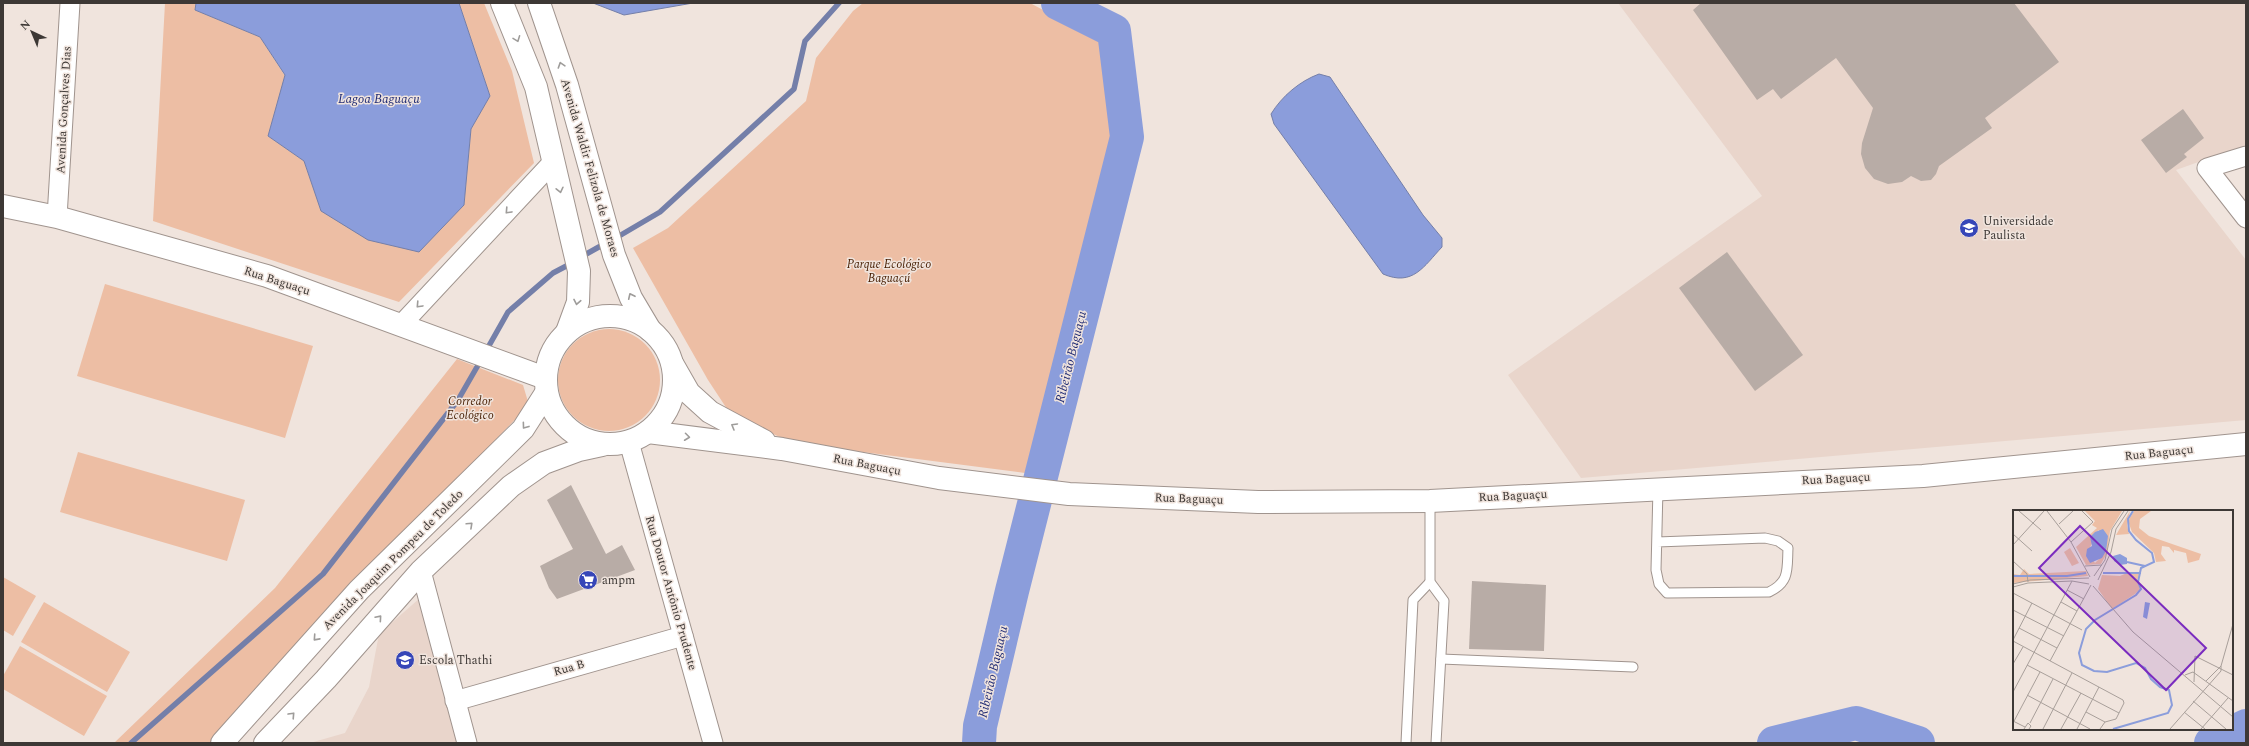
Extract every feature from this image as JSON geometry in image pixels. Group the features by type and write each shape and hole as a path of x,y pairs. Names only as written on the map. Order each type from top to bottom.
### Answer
{"main road":[{"path":"502,3 536,87 579,271 578,302 567,332 551,353 545,386 553,412 566,428 582,439 602,445"},
{"name":"Avenida Waldir Felizola de Moraes","path":"539,3 567,85 614,255 631,298 650,330"},
{"name":"Rua Baguaçu","path":"3,206 57,217 267,276 511,366 545,386"},
{"path":"567,332 586,320 608,316 631,319 650,330 664,346 689,393 710,412 750,435 782,449"},
{"path":"266,743 326,679 421,571 511,486 544,463 580,450 602,445 629,442 648,432 662,419 671,402 674,384 673,365"},
{"name":"Avenida Joaquim Pompeu de Toledo","path":"222,743 360,590 523,429 545,386"},
{"path":"648,432 782,449"},
{"name":"Rua Baguaçu","path":"782,449 939,478 1069,494 1258,502 1430,501 1658,488 1923,476 2246,444"}],"street":[{"name":"Avenida Gonçalves Dias","path":"57,217 70,3"},
{"path":"2246,156 2208,168 2246,218"},
{"path":"401,325 554,162"},
{"name":"Rua Doutor Antônio Prudente","path":"629,442 713,743"},
{"path":"421,571 466,743"},
{"name":"Rua B","path":"455,701 683,636"}],"lane":[{"path":"1657,542 1765,538 1778,541 1788,548 1787,573 1780,587 1769,592 1667,593 1660,584 1656,570 1658,488"},
{"path":"1430,501 1430,582 1444,601 1436,743"},
{"path":"1406,743 1413,600 1430,582"},
{"path":"1441,659 1633,667"}],"shaded area":[{"name":"Universidade Paulista","path":"1618,3 2246,3 2246,145 2176,170 2246,260 2246,420 1581,478 1508,375 1762,196"},
{"name":"Escola Thathi","path":"420,598 458,743 310,743 345,733 369,687 379,634"}],"green space":[{"path":"165,3 196,3 195,10 260,37 285,76 268,136 304,161 321,211 464,205 471,129 490,96 459,3 484,3 512,71 534,163 399,302 153,221"},
{"name":"Parque Ecológico Baguaçú","path":"863,3 1030,3 1103,42 1112,137 1025,473 793,443 731,415 708,380 633,248 668,228 806,101 816,58 853,11"},
{"path":"105,284 313,346 285,438 77,376"},
{"path":"609,329 628,333 645,344 656,361 660,380 656,399 645,416 628,427 609,431 590,427 573,416 562,399 558,380 562,361 573,344 590,333"},
{"name":"Corredor Ecológico","path":"457,359 523,385 529,405 354,586 216,743 114,743 275,588"},
{"path":"78,452 245,500 227,561 60,512"},
{"path":"3,577 36,596 13,636 3,630"},
{"path":"44,602 130,652 107,692 21,642"},
{"path":"20,646 107,696 84,736 3,689 3,676"}],"water":[{"name":"Lagoa Baguaçu","path":"196,3 459,3 490,96 471,129 464,205 419,252 368,240 321,211 304,161 268,136 285,75 260,37 195,10"},
{"path":"593,3 693,3 624,15"},
{"path":"1319,74 1330,77 1423,215 1442,238 1442,247 1423,267 1410,276 1402,278 1383,274 1274,124 1271,114 1280,101 1298,85"}],"building":[{"path":"1701,3 2014,3 2059,62 1985,118 1992,128 1939,166 1936,174 1931,180 1921,181 1911,176 1902,182 1888,184 1874,179 1865,168 1861,154 1862,143 1873,108 1836,58 1781,99 1773,89 1757,100 1693,10"},
{"path":"2183,109 2204,138 2184,154 2187,157 2166,173 2141,140"},
{"path":"1727,252 1803,355 1755,391 1679,288"},
{"path":"571,485 606,554 622,545 635,570 557,599 549,588 540,566 573,549 547,500"},
{"path":"1472,581 1546,585 1544,651 1469,649"}],"waterway":[{"path":"614,239 660,212 794,89 805,41 839,3"},
{"name":"Ribeirão Baguaçu","path":"979,743 980,726 1012,591 1127,137 1114,31 1058,3"},
{"path":"581,257 606,243"},
{"path":"486,351 508,312 553,273 572,263"},
{"path":"131,743 323,574 458,400 481,360"},
{"name":"Ribeirão Baguaçu","path":"1774,743 1856,723 1918,743"},
{"name":"Ribeirão Baguaçu","path":"2211,743 2246,726"}],"place":[{"name":"Universidade Paulista","path":"1969,228"},
{"name":"ampm","path":"588,580"},
{"name":"Escola Thathi","path":"405,660"}]}
